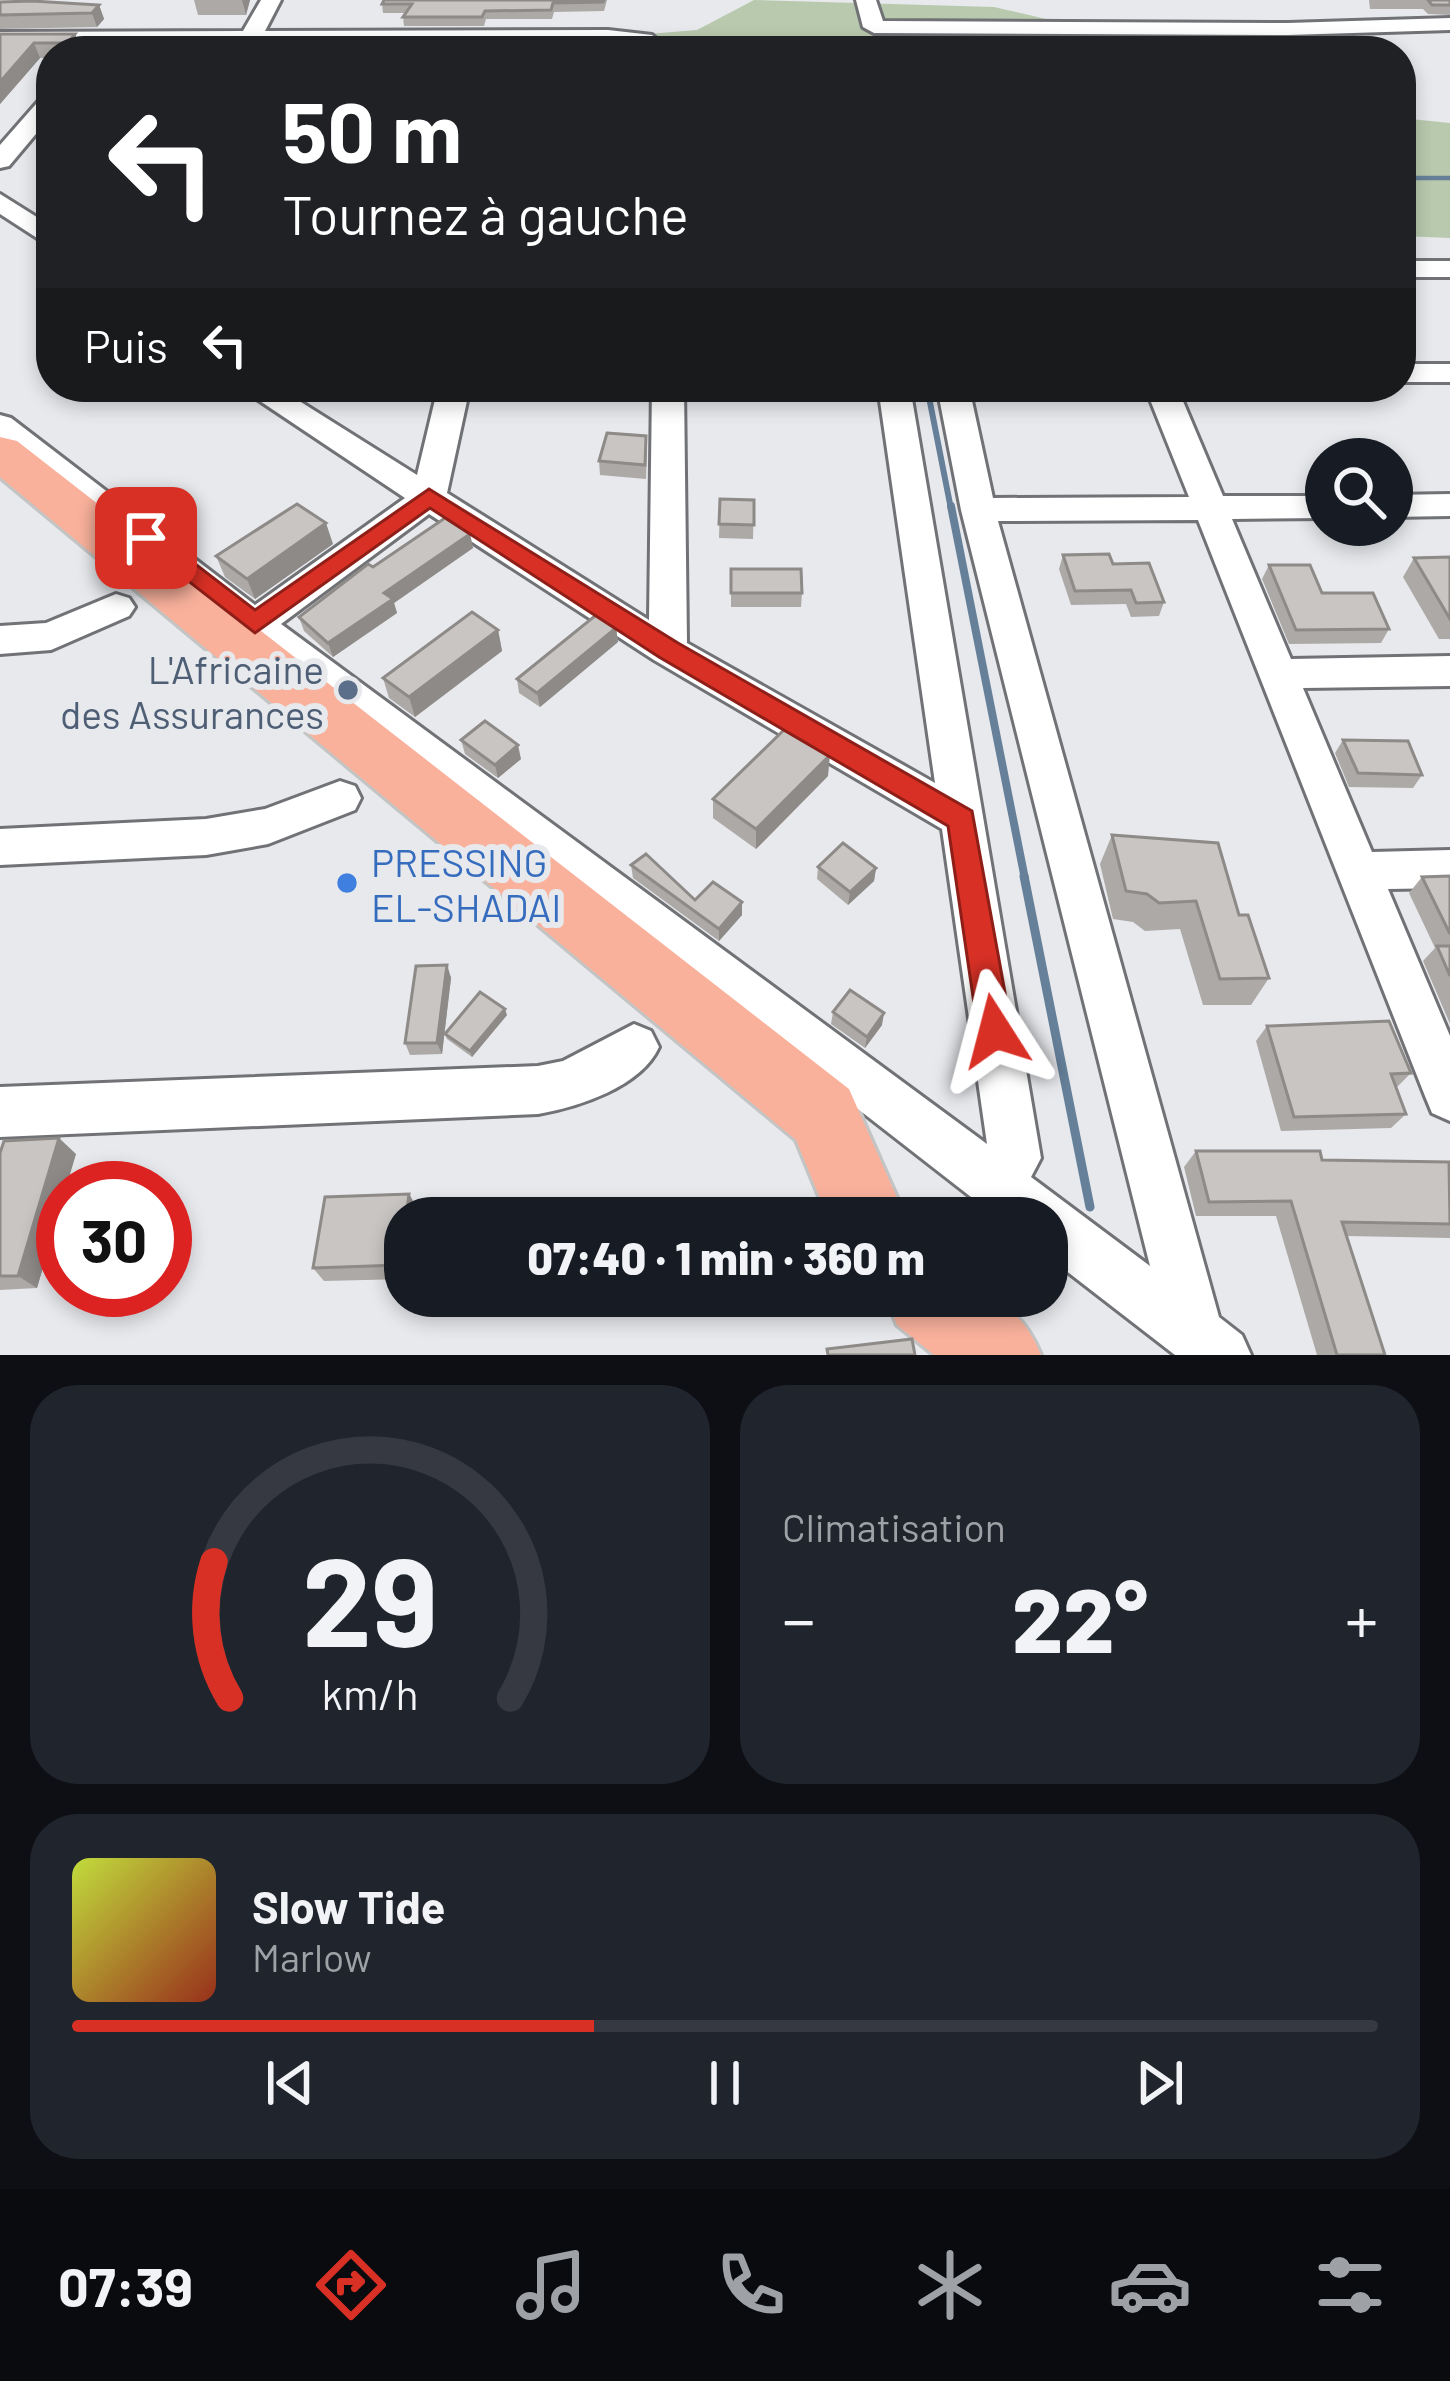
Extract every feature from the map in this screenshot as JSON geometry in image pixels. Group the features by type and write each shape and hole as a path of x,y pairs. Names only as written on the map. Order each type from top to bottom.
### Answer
{"highway":[{"path":"0,452 823,1115 858,1197"},
{"path":"952,1317 999,1355"}],"street":[{"path":"252,36 271,0"},
{"path":"866,0 876,36"},
{"path":"874,27 1288,29 1450,24"},
{"path":"0,38 36,40"},
{"path":"0,161 36,119"},
{"path":"0,202 36,227"},
{"path":"1416,269 1450,268"},
{"path":"1416,374 1450,373"},
{"path":"279,402 668,650 962,819"},
{"path":"255,623 429,496 451,402"},
{"path":"668,402 668,650"},
{"path":"896,402 1016,1158"},
{"path":"956,402 978,510 1208,1344"},
{"path":"1167,402 1450,1096"},
{"path":"0,425 1015,1197"},
{"path":"1413,506 1450,505"},
{"path":"978,510 1305,507"},
{"path":"0,640 51,636 116,607"},
{"path":"1277,674 1450,670"},
{"path":"0,847 236,833 340,798"},
{"path":"1358,871 1450,869"},
{"path":"0,1112 538,1090 571,1084 634,1047"},
{"path":"1068,1237 1208,1344"}],"green space":[{"path":"754,0 994,7 1098,31 1291,30 1291,36 624,36 697,30"},
{"path":"1416,120 1450,123 1450,238 1416,237"}],"building":[{"path":"384,0 604,0 553,3 551,10 485,11 482,17 403,17 412,4 382,4"},
{"path":"1428,0 1450,0 1450,5 1432,5"},
{"path":"0,2 99,5 92,13 0,15"},
{"path":"0,34 75,34 36,36 36,43 0,82"},
{"path":"607,433 646,436 645,465 599,461"},
{"path":"720,499 754,500 754,525 719,524"},
{"path":"297,504 326,523 247,579 216,556"},
{"path":"445,518 470,534 384,593 393,599 328,643 299,617 368,564 373,567"},
{"path":"1109,554 1113,564 1149,563 1164,602 1136,603 1131,590 1075,591 1063,555"},
{"path":"1450,557 1450,619 1414,558"},
{"path":"1269,565 1310,565 1322,593 1373,593 1389,629 1296,630"},
{"path":"731,569 801,569 802,593 731,593"},
{"path":"472,612 498,630 409,697 383,678"},
{"path":"596,615 616,628 537,693 517,679"},
{"path":"485,721 518,745 495,765 461,740"},
{"path":"787,727 830,755 756,829 713,799"},
{"path":"1343,740 1408,741 1422,775 1358,773"},
{"path":"1112,835 1218,843 1239,915 1248,915 1269,978 1220,979 1196,901 1159,903 1147,894 1126,891"},
{"path":"843,843 876,868 850,892 818,867"},
{"path":"646,854 695,900 713,882 742,902 719,929 631,865"},
{"path":"1450,876 1450,934 1422,877"},
{"path":"1437,946 1450,946 1450,976"},
{"path":"447,965 437,1043 405,1043 416,966"},
{"path":"850,990 884,1013 867,1037 833,1012"},
{"path":"480,992 505,1009 470,1051 445,1034"},
{"path":"1389,1021 1411,1073 1391,1074 1406,1114 1294,1117 1267,1026"},
{"path":"59,1138 52,1161 36,1161 36,1215 18,1276 0,1276 0,1153 4,1141"},
{"path":"1196,1151 1320,1151 1322,1160 1449,1162 1450,1224 1342,1222 1385,1355 1337,1355 1291,1201 1209,1202"},
{"path":"409,1194 384,1197 384,1266 313,1268 325,1197"},
{"path":"912,1339 915,1355 828,1355 827,1349"}],"waterway":[{"path":"1416,178 1450,178"},
{"path":"930,402 951,509"},
{"path":"951,506 1025,879"},
{"path":"1024,876 1090,1207"}],"place":[{"name":"L'Africaine des Assurances","path":"348,690"},
{"name":"PRESSING EL-SHADAI","path":"347,883"}],"route":[{"path":"146,538 255,623 429,496 668,650 962,819 995,1031"}]}
